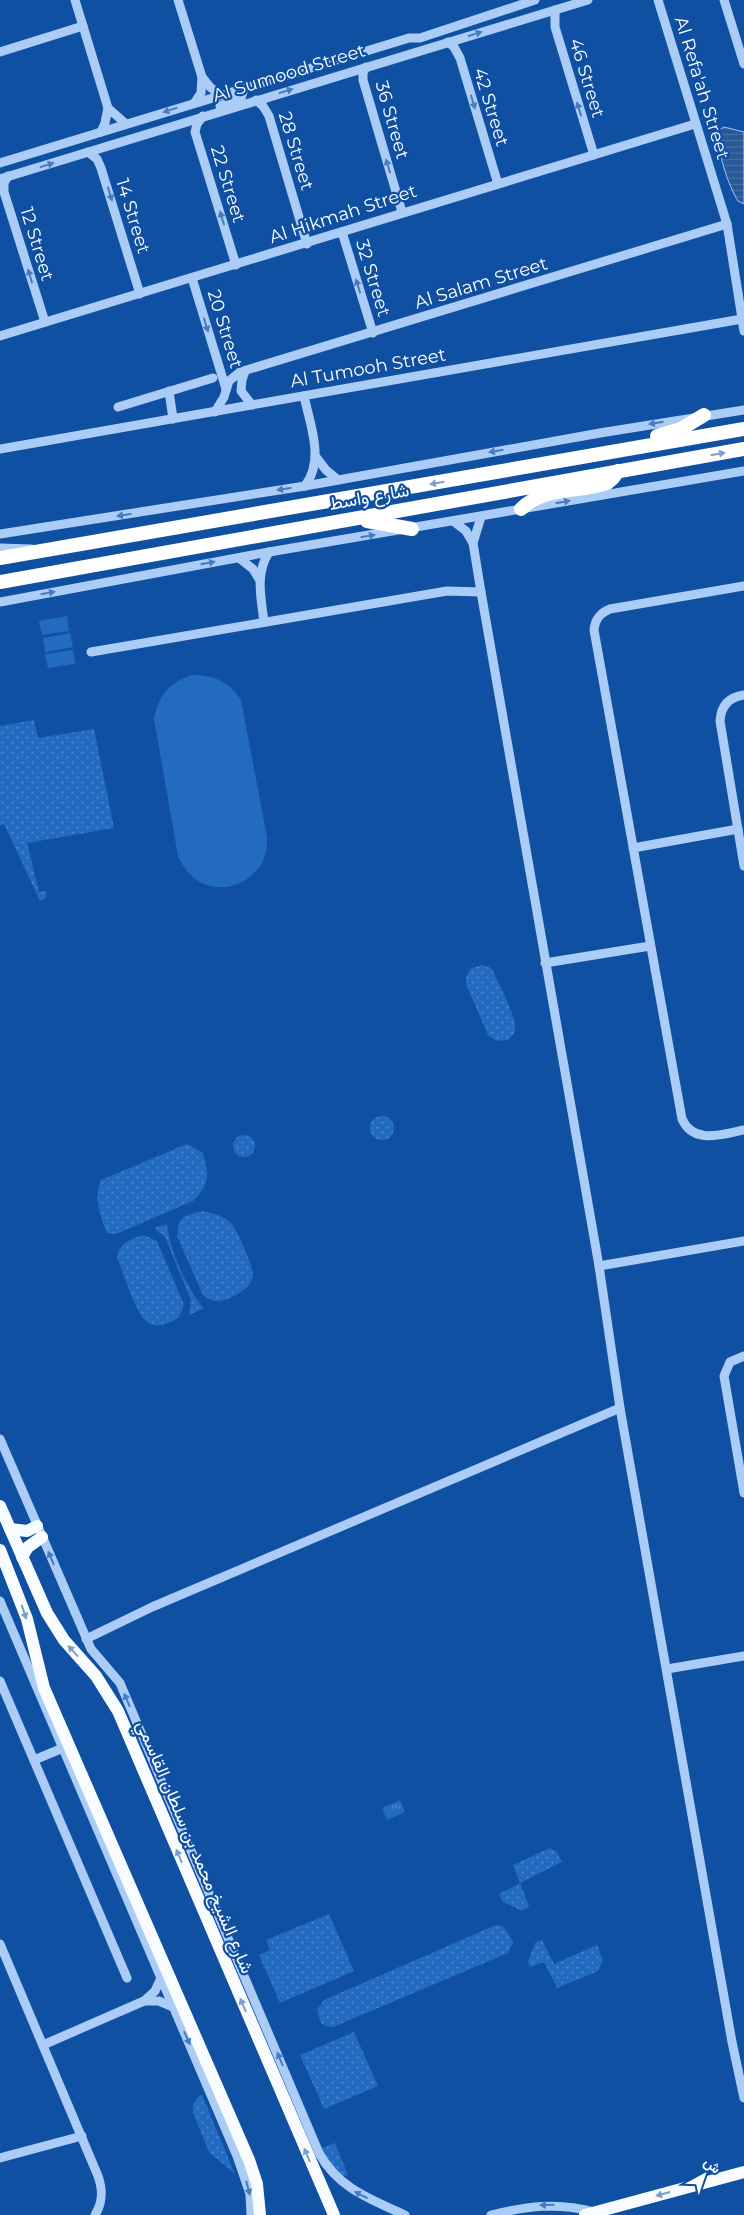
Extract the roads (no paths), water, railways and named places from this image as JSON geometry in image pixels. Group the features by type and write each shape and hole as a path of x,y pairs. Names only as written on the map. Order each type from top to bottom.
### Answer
{"highway":[{"path":"607,454 621,443 675,432 704,415"},
{"name":"شارع واسط","path":"0,558 744,430"},
{"name":"شارع واسط","path":"0,582 744,449"},
{"path":"522,510 528,503 543,495 606,483 614,478 618,471"},
{"path":"354,519 412,529"}],"main road":[{"name":"شارع الشيخ محمد بن سلطان القاسمي","path":"0,1506 52,1622 64,1640 96,1676 118,1712 334,2215"},
{"path":"10,1529 40,1531"},
{"path":"22,1556 40,1531"},
{"path":"0,1550 27,1619 44,1688 138,1914 249,2160 257,2184 260,2215"},
{"path":"590,2214 744,2172"}],"street":[{"path":"75,0 108,108 106,123 101,132"},
{"path":"178,0 202,77 201,93 195,102"},
{"name":"Al Sumood Street","path":"0,163 409,38 420,38 510,4 535,0"},
{"name":"Al Sumood Street","path":"4,177 588,0"},
{"path":"724,0 744,64"},
{"name":"Al Refa'ah Street","path":"658,1 727,224 744,331"},
{"name":"46 Street","path":"555,10 555,27 594,155"},
{"path":"0,52 83,26"},
{"path":"376,64 375,55 377,51 420,38"},
{"name":"42 Street","path":"448,42 460,58 498,184"},
{"name":"36 Street","path":"366,67 363,80 402,212"},
{"path":"202,77 220,95"},
{"path":"207,115 224,104 241,98 243,92 240,89"},
{"name":"28 Street","path":"256,100 263,106 269,116 307,244"},
{"path":"108,108 126,124"},
{"name":"22 Street","path":"207,115 197,124 195,132 236,265"},
{"name":"Al Hikmah Street","path":"0,336 307,244 402,212 695,124"},
{"name":"14 Street","path":"88,152 97,159 101,168 140,294"},
{"name":"12 Street","path":"4,177 4,192 45,322"},
{"name":"Al Salam Street","path":"245,371 727,224"},
{"name":"32 Street","path":"342,232 372,333"},
{"name":"20 Street","path":"192,278 226,389"},
{"name":"Al Tumooh Street","path":"0,449 742,319"},
{"path":"215,412 232,378 245,371"},
{"path":"245,371 241,390 252,405"},
{"path":"118,407 213,378"},
{"path":"169,391 173,419"},
{"path":"304,396 316,457 314,472 305,486"},
{"path":"0,534 305,486 743,409"},
{"path":"316,457 326,470 338,480"},
{"path":"0,602 270,552 744,471"},
{"path":"481,516 474,543 481,592 599,1266 620,1408 732,2042 744,2098"},
{"path":"453,521 466,531 474,543"},
{"path":"0,548 25,547 42,550"},
{"path":"264,622 259,579 264,562 270,552"},
{"path":"238,558 253,569 259,579"},
{"path":"744,586 610,609 600,614 594,630 682,1119 689,1130 702,1136 744,1130"},
{"path":"91,652 452,591 481,592"},
{"path":"744,695 732,698 727,702 723,708 720,721 740,824 744,866"},
{"path":"633,848 740,824"},
{"path":"545,963 650,946"},
{"path":"599,1266 744,1241"},
{"path":"744,1356 730,1362 724,1376 744,1493"},
{"path":"86,1638 152,1607 620,1408"},
{"path":"0,1438 91,1649 120,1683 323,2161 348,2188 405,2215"},
{"path":"0,1601 63,1748 138,1914 161,1978 237,2156 250,2194 251,2215"},
{"path":"667,1669 744,1656"},
{"path":"0,1681 127,1978"},
{"path":"34,1760 63,1748"},
{"path":"0,1944 102,2187 99,2208 95,2215"},
{"path":"43,2045 144,2001 155,1991 161,1978"},
{"path":"144,2001 159,2001 173,2007"},
{"path":"0,2158 82,2136"},
{"path":"491,2215 539,2205 567,2206 590,2214"}]}
